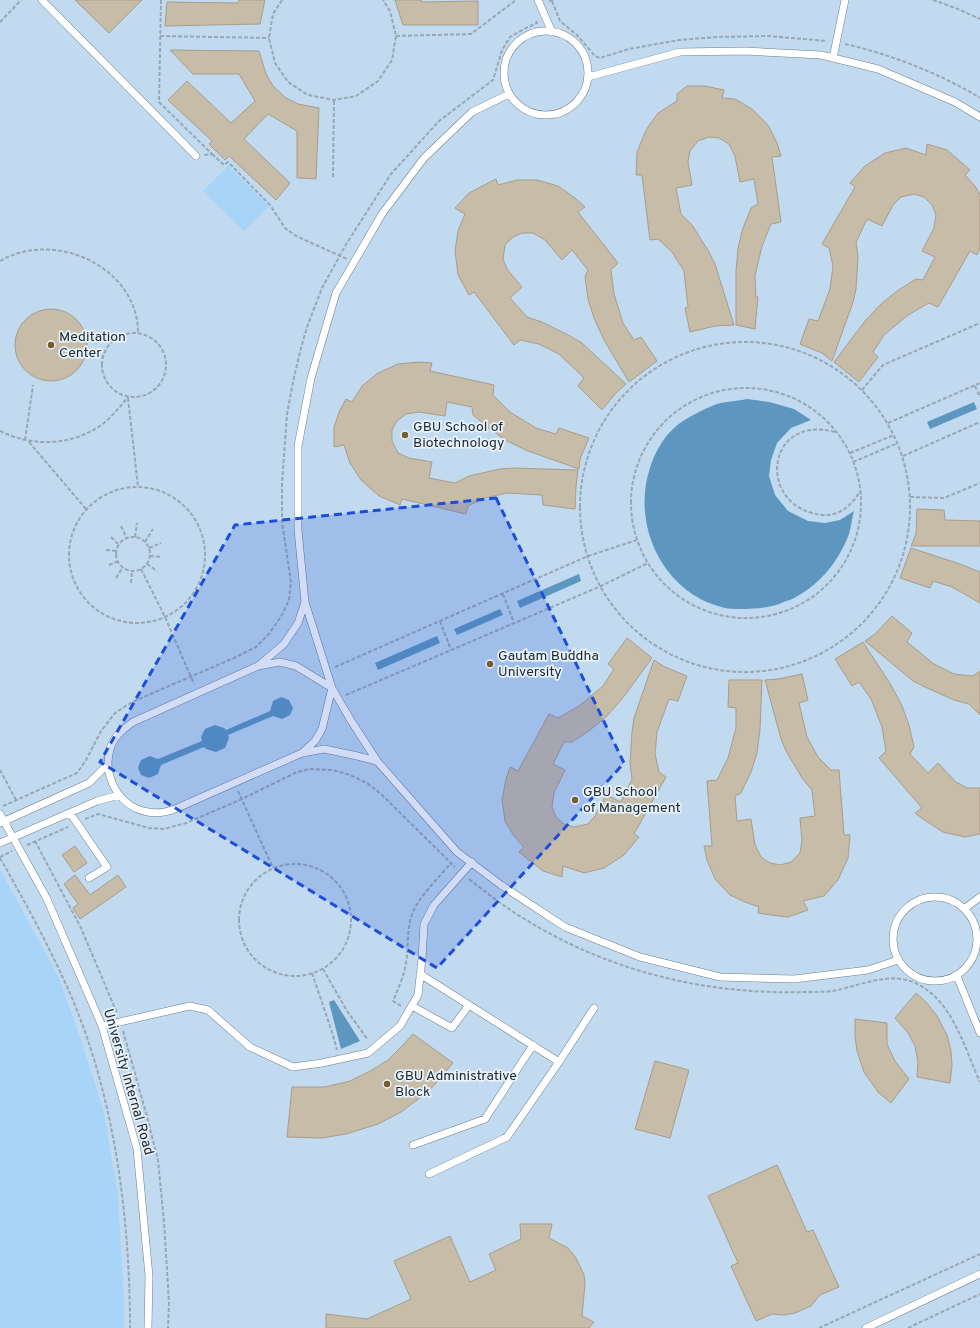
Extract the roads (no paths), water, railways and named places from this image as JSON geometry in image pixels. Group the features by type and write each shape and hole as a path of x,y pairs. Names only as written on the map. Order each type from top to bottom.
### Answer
{"lane":[{"path":"42,0 196,156"},
{"path":"538,0 552,32"},
{"path":"833,58 845,0"},
{"path":"541,31 552,32 558,32 571,38 584,52 588,65 588,85 580,100 567,110 554,115 535,114 517,104 509,94 504,81 505,62 513,46 525,36 541,31"},
{"path":"588,77 680,52 745,51 821,55 878,69 955,102 980,117"},
{"path":"509,94 472,112 424,158 382,214 336,293 311,378 298,446 298,530 305,602 332,688 377,761 457,852 501,885 565,927 640,957 720,977 794,979 868,970 898,960"},
{"path":"258,666 284,644 298,623 305,602"},
{"path":"332,688 296,666 280,662 258,666 133,722 120,732 111,746 108,764 112,783 119,795 130,805 149,812 166,812 302,753 324,749 353,754 377,761"},
{"path":"302,753 315,741 322,729 332,688"},
{"path":"2,822 89,783 108,764"},
{"path":"0,843 97,801 119,795"},
{"path":"70,813 108,867 89,878"},
{"name":"University Internal Road","path":"0,814 2,822 13,837 47,899 102,1026 137,1149 149,1276 148,1328"},
{"path":"102,1026 190,1006 208,1010 250,1047 293,1067 368,1052 400,1026 412,1006 418,995 424,924 434,905 472,862"},
{"path":"930,897 947,898 960,904 973,918 978,931 977,950 969,966 956,976 943,981 924,980 906,970 898,960 893,947 894,928 902,912 914,902 930,897"},
{"path":"964,909 980,898"},
{"path":"420,974 559,1062"},
{"path":"956,976 980,1033"},
{"path":"412,1006 452,1028 469,1005"},
{"path":"429,1174 507,1138 594,1008"},
{"path":"413,1145 484,1119 532,1045"},
{"path":"866,1328 980,1274"}],"place":[{"name":"Meditation Center","path":"51,345"},
{"name":"GBU School of Biotechnology","path":"405,435"},
{"name":"Gautam Buddha University","path":"490,664"},
{"name":"GBU School of Management","path":"575,800"},
{"name":"GBU Administrative Block","path":"387,1084"}]}
